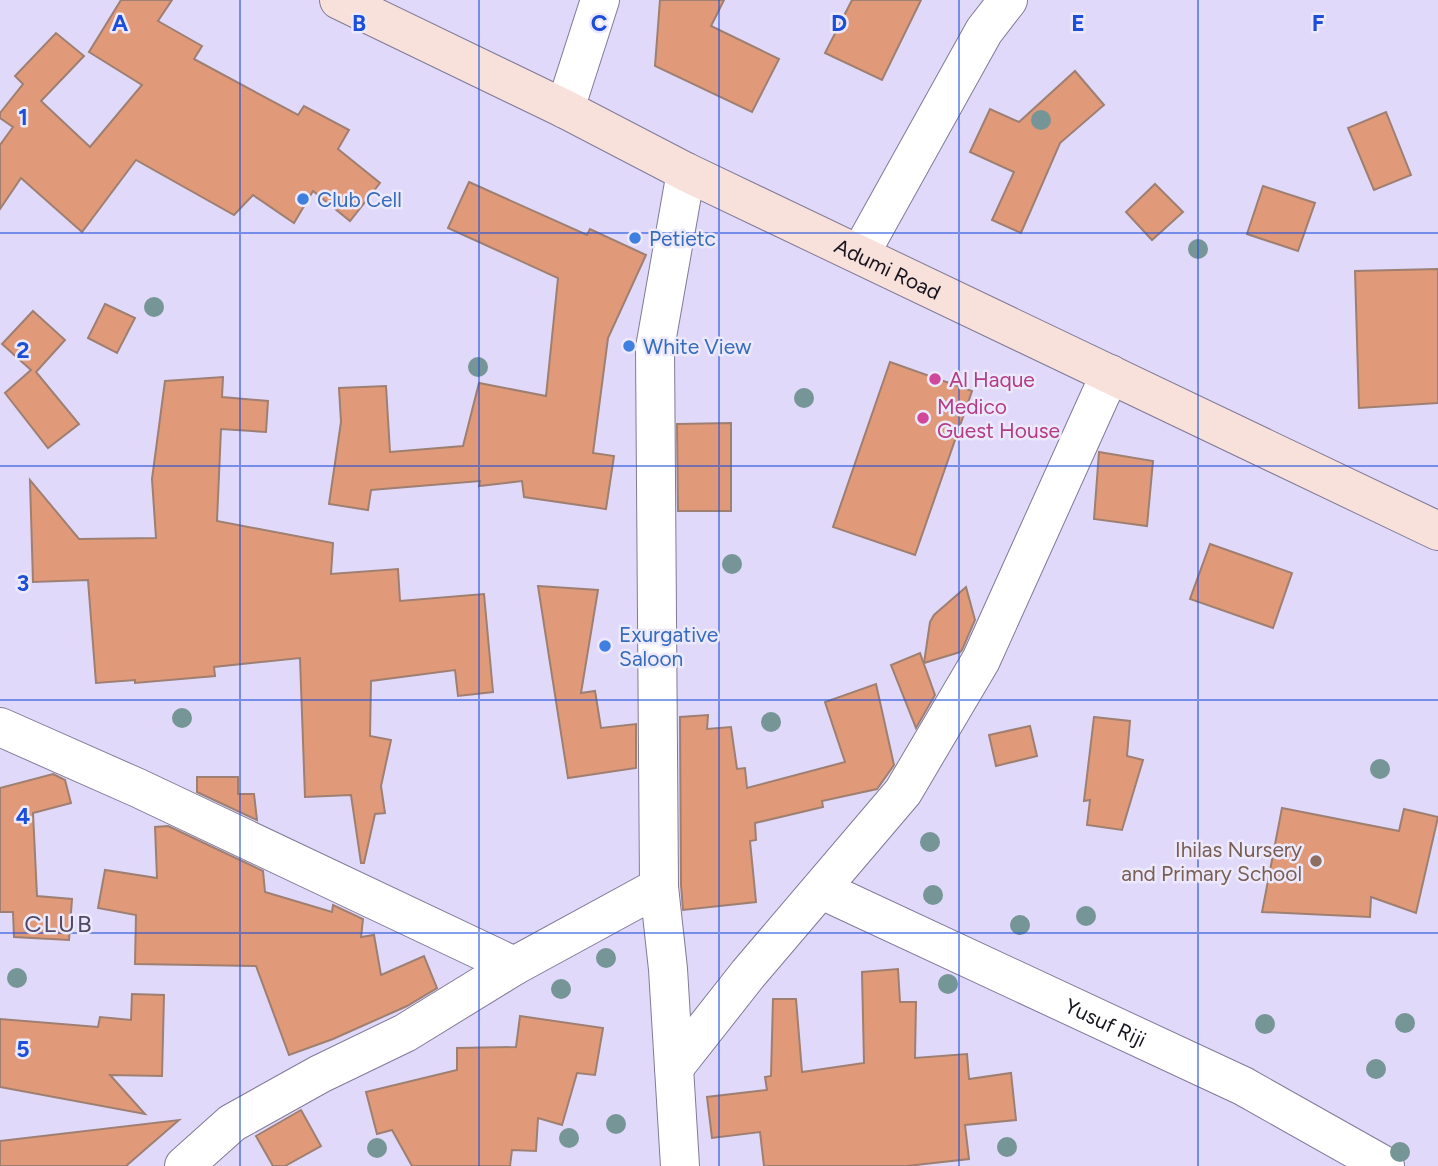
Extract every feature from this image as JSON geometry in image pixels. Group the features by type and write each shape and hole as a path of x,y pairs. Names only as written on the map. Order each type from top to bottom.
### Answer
{"main road":[{"name":"Adumi Road","path":"339,0 565,109 686,172 1438,531"}],"street":[{"path":"565,109 600,0"},
{"path":"860,254 984,31 1008,0"},
{"path":"680,1166 668,969 659,887 656,348 686,172"},
{"path":"674,1068 748,974 903,792 981,660 1110,374"},
{"path":"0,727 138,788 514,966"},
{"path":"184,1166 232,1123 320,1074 405,1032 514,966 659,887"},
{"name":"Yusuf Riji","path":"822,890 1243,1086 1385,1166"}],"building":[{"path":"121,0 172,0 158,21 202,46 194,59 298,115 304,106 349,130 338,149 380,183 350,221 313,191 294,223 253,195 234,215 136,160 82,232 21,178 0,209 0,145 13,127 0,118 0,113 23,84 15,76 56,33 84,56 41,101 90,147 142,85 89,52"},
{"path":"660,0 724,0 711,26 779,59 752,112 655,66"},
{"path":"852,0 921,0 882,80 825,53"},
{"path":"1075,71 1104,105 1060,143 1021,233 992,220 1014,172 970,152 990,109 1019,122"},
{"path":"1386,112 1411,175 1374,190 1348,128"},
{"path":"469,182 587,235 590,229 646,255 608,338 593,453 614,456 606,509 524,497 522,481 479,486 480,481 371,490 368,510 329,504 341,422 339,388 386,386 390,452 463,446 479,383 546,396 558,278 448,228"},
{"path":"1155,184 1183,212 1152,240 1126,212"},
{"path":"1263,186 1315,203 1298,251 1247,234"},
{"path":"1438,269 1438,403 1359,408 1355,271"},
{"path":"105,304 135,318 117,353 88,338"},
{"path":"33,311 65,340 36,372 79,424 48,448 5,393 31,370 2,344"},
{"path":"890,362 972,391 915,555 833,527"},
{"path":"223,377 222,397 268,401 266,432 221,429 217,521 333,543 331,574 398,569 400,601 484,594 493,692 458,696 455,670 371,681 370,736 391,740 381,786 385,813 375,814 364,863 361,863 351,795 305,797 300,658 214,667 215,676 135,683 135,680 96,683 88,580 33,582 30,480 79,539 156,538 152,479 165,381"},
{"path":"731,423 731,511 678,511 677,424"},
{"path":"1099,452 1153,461 1147,526 1094,519"},
{"path":"1210,544 1292,573 1273,628 1190,599"},
{"path":"538,586 598,590 581,693 595,691 601,728 636,724 636,768 568,778"},
{"path":"966,587 975,620 962,650 924,663 930,622 934,615"},
{"path":"920,653 935,695 916,728 891,665"},
{"path":"876,684 894,765 877,789 822,801 823,807 755,823 756,840 750,841 756,902 683,910 680,717 708,715 707,729 731,727 737,769 745,768 747,788 845,762 825,702"},
{"path":"1094,717 1130,721 1127,756 1143,760 1122,830 1087,825 1090,800 1084,801"},
{"path":"1030,726 1037,756 996,766 989,735"},
{"path":"53,774 65,780 71,803 33,813 37,896 72,899 69,940 14,937 13,912 0,912 0,788"},
{"path":"197,777 238,777 238,794 254,794 257,820 197,792"},
{"path":"1282,808 1399,831 1404,809 1438,817 1416,913 1371,897 1370,917 1262,912"},
{"path":"168,826 263,871 265,892 332,912 333,905 363,919 361,937 374,935 381,975 424,956 437,988 407,1006 289,1055 256,966 135,964 136,915 98,908 105,870 157,878 155,827"},
{"path":"898,969 900,1002 916,1002 915,1058 967,1054 969,1079 1011,1073 1016,1120 965,1125 969,1159 907,1166 764,1166 760,1132 712,1138 707,1097 767,1090 765,1077 771,1076 773,999 796,999 802,1072 864,1063 862,972"},
{"path":"132,994 164,995 162,1076 110,1075 145,1114 0,1087 0,1019 98,1027 100,1017 131,1020"},
{"path":"520,1016 603,1028 595,1075 577,1073 562,1125 538,1118 536,1151 512,1150 510,1166 412,1166 392,1130 377,1134 366,1092 457,1070 457,1048 516,1047"},
{"path":"301,1110 321,1146 285,1166 273,1166 256,1136"},
{"path":"179,1120 126,1166 0,1166 0,1141"}],"place":[{"name":"Club Cell","path":"303,199"},
{"name":"Petietc","path":"635,238"},
{"name":"White View","path":"629,346"},
{"name":"Al Haque","path":"935,379"},
{"name":"Medico Guest House","path":"923,418"},
{"name":"Exurgative Saloon","path":"605,646"},
{"name":"Ihilas Nursery and Primary School","path":"1316,861"}],"district":[{"name":"CLUB","path":"59,923"}]}
